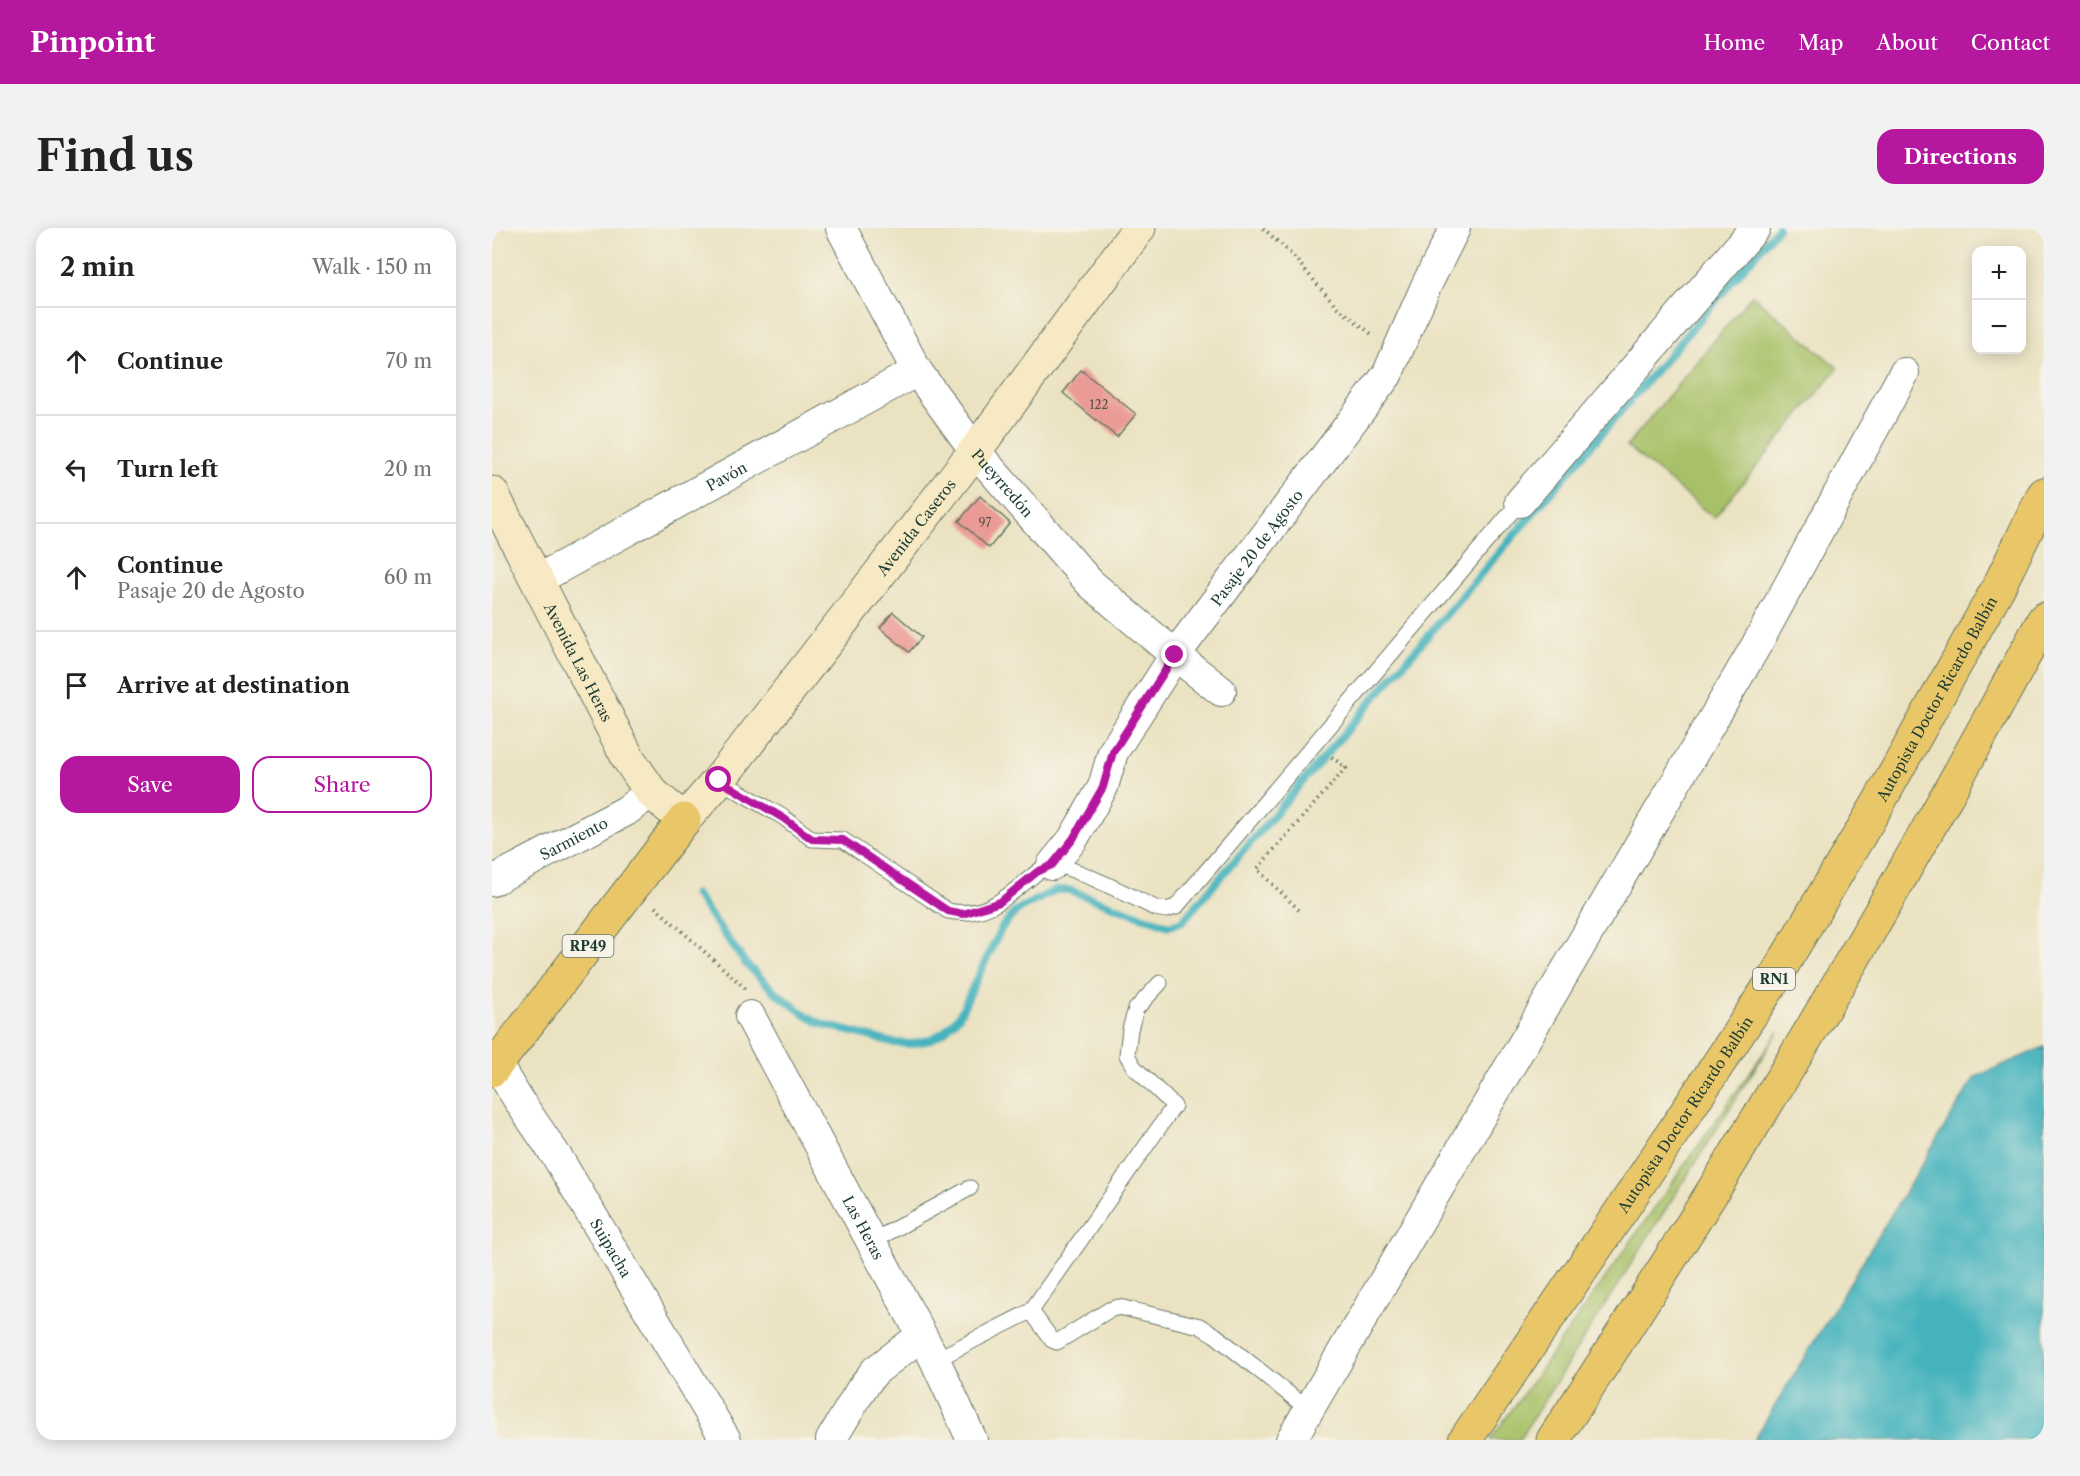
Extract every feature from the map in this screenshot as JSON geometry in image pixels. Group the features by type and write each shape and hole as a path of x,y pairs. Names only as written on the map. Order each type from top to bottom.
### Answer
{"main road":[{"name":"Avenida Caseros","path":"684,820 719,780 975,452 1140,228"},
{"name":"Avenida Las Heras","path":"492,493 628,758 651,792 684,820"},
{"name":"Autopista Doctor Ricardo Balbín","path":"1465,1440 1623,1208 1771,984 1885,792 1998,588 2044,494"},
{"path":"1553,1440 1705,1204 1862,946 1968,760 2044,619"},
{"name":"RP49","path":"493,1064 684,820"}],"street":[{"name":"Pueyrredón","path":"841,228 917,371 975,452 1090,583 1221,691"},
{"name":"Pasaje 20 de Agosto","path":"1052,865 1073,839 1103,787 1113,752 1175,655 1387,375 1426,286 1455,228"},
{"path":"1520,502 1755,228"},
{"name":"Pavón","path":"537,580 917,371"},
{"path":"1292,1440 1757,644 1904,373"},
{"name":"Sarmiento","path":"492,881 626,811 651,792"},
{"name":"Las Heras","path":"750,1016 928,1348 972,1440"},
{"name":"Suipacha","path":"493,1064 559,1160 726,1440"},
{"path":"831,1440 862,1388 875,1371 928,1348"}],"lane":[{"path":"719,780 783,818 812,839 843,840 948,911 963,914 1000,902 1037,872 1052,865 1068,868 1155,908 1166,910 1176,907 1520,502"},
{"path":"928,1348 1031,1311 1174,1106 1134,1067 1127,1055 1130,1029 1136,1009 1160,982"},
{"path":"871,1242 970,1188"},
{"path":"1031,1311 1052,1340 1057,1342 1109,1310 1119,1307 1200,1326 1215,1335 1309,1410"}],"path":[{"path":"1263,228 1291,254 1337,307 1396,354"},
{"path":"1299,910 1257,869 1346,768"},
{"path":"633,888 745,988 750,1016"}],"green space":[{"path":"1752,295 1838,368 1714,518 1627,446"},
{"path":"1779,1031 1519,1440 1490,1440 1527,1389"}],"water":[{"path":"2044,1047 2044,1440 1754,1440 1975,1077"}],"building":[{"path":"1081,370 1136,414 1117,437 1063,393"},
{"path":"980,496 1010,523 989,548 959,521"},
{"path":"893,612 922,637 909,652 880,628"}],"waterway":[{"path":"695,894 746,964 775,992 807,1016 822,1024 894,1043 911,1044 930,1040 944,1032 959,1016 1002,927 1017,910 1056,890 1068,890 1169,926 1183,921 1778,228"}],"route":[{"path":"719,780 783,818 812,839 843,840 948,911 963,914 974,912 1000,902 1037,872 1052,865 1073,839 1103,787 1113,752 1175,655"}]}
